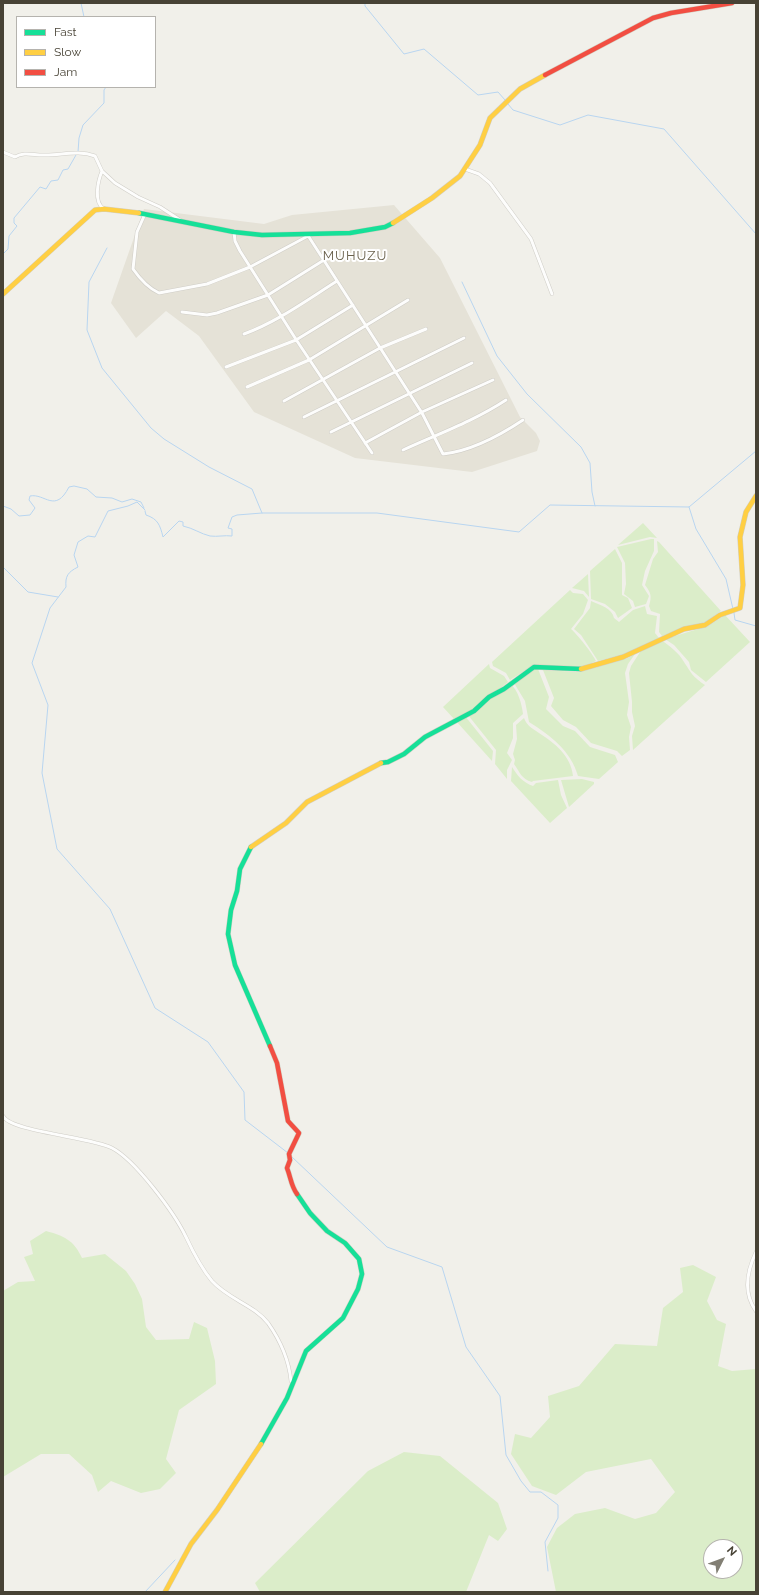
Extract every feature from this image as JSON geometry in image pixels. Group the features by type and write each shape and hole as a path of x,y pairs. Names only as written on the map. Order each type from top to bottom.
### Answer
{"street":[{"path":"698,3 701,9"},
{"path":"3,294 90,213 100,209 145,214 234,232 262,235 350,233 385,227 402,218 449,187 465,169 480,145 488,122 520,89 532,81 642,23 662,15 732,3"},
{"path":"3,152 15,157 22,153 43,155 75,152 95,156 102,171 123,189 160,207 185,223"},
{"path":"465,169 479,174 490,183 531,239 552,294"},
{"path":"102,171 99,178 97,196 99,204 104,209"},
{"path":"145,214 137,232 133,269 153,290 164,293 208,284 250,267 308,235"},
{"path":"234,232 235,240 250,267 309,360 365,444 372,452"},
{"path":"308,235 422,412 443,454 454,452 494,438 523,420"},
{"path":"182,312 207,314 217,313 268,295 324,260"},
{"path":"244,334 281,316 337,281"},
{"path":"247,386 309,360 408,300"},
{"path":"226,368 296,340 352,305"},
{"path":"284,401 323,381 380,348 426,329"},
{"path":"304,417 464,338"},
{"path":"332,432 409,392 472,363"},
{"path":"365,444 422,412 493,380"},
{"path":"402,450 490,411 506,400"},
{"path":"165,1592 191,1544 217,1510 260,1446 287,1398 306,1351 336,1326 347,1312 357,1293 362,1269 356,1254 315,1220 291,1186 291,1177 287,1168 290,1160 289,1154 299,1133 288,1121 277,1063 235,965 228,934 228,924 237,890 238,875 251,847 286,823 307,802 378,763 388,762 404,754 425,737 474,711 485,700 534,667 579,669 623,657 684,629 705,625 720,615 740,608 743,585 740,537 746,512 756,496"},
{"path":"3,1116 5,1120 21,1128 111,1147 131,1162 149,1183 169,1212 212,1281 239,1303 257,1313 268,1323 287,1361 292,1383"},
{"path":"756,1252 750,1268 748,1297 756,1311"}],"shaded area":[{"path":"394,205 440,258 520,417 536,433 540,441 537,451 472,472 355,458 254,412 199,336 166,311 136,338 111,303 144,209 264,224 292,215"}],"green space":[{"path":"643,523 657,538 650,537 618,545"},
{"path":"654,539 654,551 645,571 642,585 649,596 646,604 635,607 633,601 624,594 626,584 625,563 617,547"},
{"path":"657,541 721,611 706,622 662,636 659,632 660,614 651,611 649,606 649,590 645,585 653,559 658,552"},
{"path":"615,549 622,563 622,595 628,598 632,608 618,618 615,612 605,604 591,599 590,571"},
{"path":"588,574 589,597 584,591 572,588"},
{"path":"570,590 573,593 583,594 588,600 583,614 571,629 585,644 596,661 579,669 532,666 510,680 506,673 493,666 492,662"},
{"path":"591,601 608,609 614,618 619,622 633,610 645,606 647,614 657,616 655,633 659,638 628,654 598,661 581,635 574,629 590,608"},
{"path":"725,615 750,642 706,682 691,670 689,662 674,645 665,639 708,626"},
{"path":"661,640 677,653 693,675 705,685 633,750 632,736 635,726 632,712 629,673 631,666 642,649"},
{"path":"635,654 628,664 625,673 629,702 627,715 631,727 629,737 630,750 622,756 617,751 591,743 576,727 563,720 551,706 554,698 543,670 579,672 628,658"},
{"path":"489,664 490,668 504,676 508,682 474,709 454,719 443,707"},
{"path":"533,669 538,669 549,697 546,709 563,726 575,731 590,747 615,755 618,762 599,779 578,776 575,767 559,744 545,732 529,722 525,701 514,683"},
{"path":"510,684 513,686 521,702 523,714 513,723 513,738 507,753 512,760 507,770 507,779 495,764 496,750 468,715"},
{"path":"465,716 493,751 492,761 456,721"},
{"path":"524,718 530,727 551,741 566,756 572,769 573,776 532,782 528,781 521,775 514,764 515,760 513,754 517,739 516,725"},
{"path":"512,767 526,783 533,786 536,783 558,780 561,795 567,808 550,823 511,781"},
{"path":"582,779 594,782 594,784 569,807 561,780"},
{"path":"46,1231 63,1237 72,1243 82,1258 105,1254 126,1271 135,1284 142,1299 146,1327 156,1340 189,1339 194,1322 207,1328 215,1361 216,1384 179,1410 166,1459 176,1473 160,1489 141,1493 111,1481 98,1492 92,1475 69,1454 41,1454 3,1477 3,1291 18,1282 35,1281 24,1257 33,1254 30,1241"},
{"path":"693,1265 716,1277 707,1301 717,1320 726,1324 718,1366 732,1371 756,1369 756,1592 556,1592 547,1547 557,1528 575,1514 605,1508 635,1519 656,1513 675,1492 651,1459 586,1472 556,1495 532,1486 511,1454 515,1434 531,1438 550,1417 548,1396 579,1386 615,1344 657,1346 663,1308 683,1292 680,1268"},
{"path":"404,1452 440,1456 498,1503 507,1529 498,1541 489,1535 466,1592 260,1592 255,1583 368,1471"}],"waterway":[{"path":"81,3 84,16"},
{"path":"365,3 365,6 404,54 424,49 478,95 498,92 505,100"},
{"path":"78,152 79,138 83,125 104,103 105,88"},
{"path":"508,104 513,110 560,125 588,115 664,129 756,234"},
{"path":"3,254 8,249 9,236 17,226 14,223 14,218 40,187 46,189 51,181 58,180 63,170 68,169 76,155"},
{"path":"107,248 89,282 87,330 102,368 151,428 164,439 209,467 252,489 262,513"},
{"path":"462,282 497,356 527,394 581,447 590,463 592,492 595,506"},
{"path":"145,511 146,515 153,518 158,523 163,537 179,521 183,522 183,526 207,535 232,536 232,529 228,528 232,517 237,515 262,513 377,513 519,532 550,505 689,507 756,451"},
{"path":"3,506 11,509 19,516 30,515 35,508 29,500 30,496 54,501 64,495 69,487 74,486 87,489 96,497 112,498 122,502 132,499 141,502 144,508"},
{"path":"145,510 137,502 108,511 95,537 88,536 78,542 74,555 78,567 68,575 66,587 50,608 32,663 48,705 42,773 57,849 110,909 155,1008 208,1042 244,1092 245,1120 288,1153"},
{"path":"689,507 696,529 726,579 733,609"},
{"path":"3,567 28,592 58,597"},
{"path":"734,613 735,620 756,626"},
{"path":"292,1157 387,1247 442,1267 466,1347 500,1396 506,1455 521,1481 530,1492 541,1492 558,1505 558,1518 545,1542 548,1571"},
{"path":"145,1592 175,1560"}],"traffic: fast":[{"path":"139,213 234,232 262,235 350,233 385,227 393,223"},
{"path":"381,763 388,762 404,754 425,737 474,711 489,697 504,689 534,667 581,669"},
{"path":"251,847 240,869 237,891 231,910 228,934 235,965 270,1046"},
{"path":"261,1444 287,1398 306,1351 343,1318 358,1289 362,1274 359,1259 345,1243 327,1231 310,1213 297,1194"}],"traffic: slow":[{"path":"393,223 432,198 460,176 480,145 490,118 520,89 545,75"},
{"path":"3,294 95,210 104,209 139,213"},
{"path":"581,669 623,657 684,629 705,625 720,615 740,608 743,585 740,537 746,512 756,496"},
{"path":"251,847 286,823 307,802 381,763"},
{"path":"165,1592 191,1544 217,1510 261,1444"}],"traffic: jam":[{"path":"545,75 653,18 671,13 732,3"},
{"path":"270,1046 277,1063 288,1121 299,1133 289,1154 290,1160 287,1168 292,1185 297,1194"}],"district":[{"name":"MUHUZU","path":"355,256"}]}
